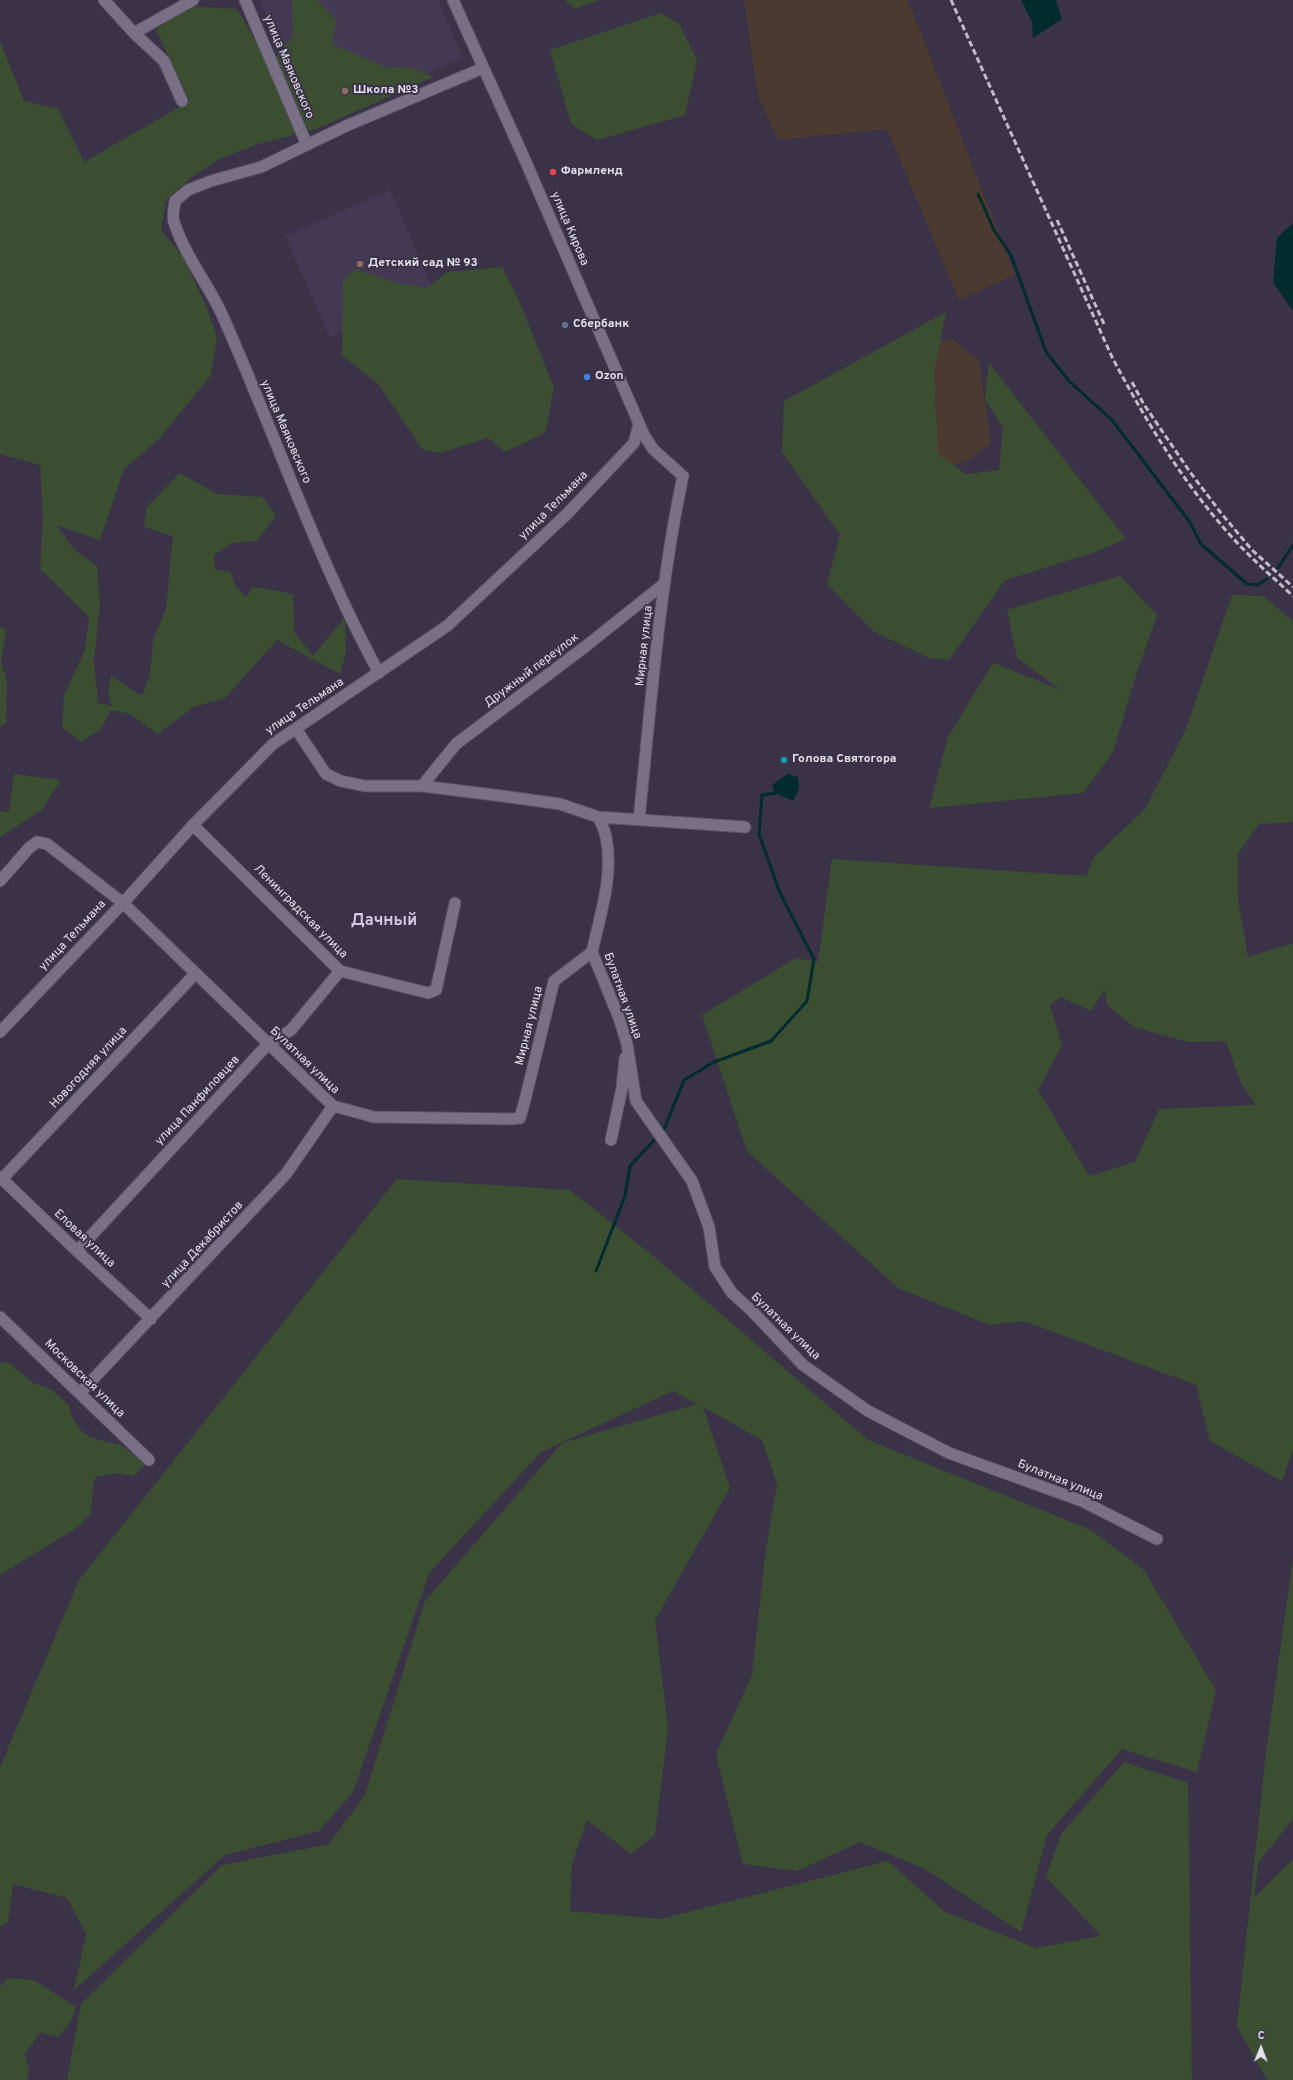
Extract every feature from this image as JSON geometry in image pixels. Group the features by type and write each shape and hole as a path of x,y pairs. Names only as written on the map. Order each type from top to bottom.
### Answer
{"street":[{"path":"104,0 134,33 164,60 182,101"},
{"path":"134,33 194,0"},
{"name":"улица Маяковского","path":"245,0 307,145 261,167 211,181 188,190 174,201 173,221 195,267 224,318 339,591 379,673"},
{"name":"улица Кирова","path":"453,0 525,160 639,424 653,449 683,476"},
{"path":"307,145 346,126 483,68"},
{"name":"улица Тельмана","path":"0,1032 123,903 193,825 273,744 447,626 566,515 634,443 639,424"},
{"name":"Мирная улица","path":"639,819 665,583 676,509 683,476"},
{"name":"Дружный переулок","path":"422,786 456,744 586,646 665,583"},
{"path":"296,729 326,774 341,781 365,786 422,786 560,804 598,817 745,827"},
{"path":"592,952 606,882 609,858 606,835 598,817"},
{"name":"Ленинградская улица","path":"193,825 340,971 428,993 436,990 455,903"},
{"name":"Булатная улица","path":"0,881 29,848 37,842 47,844 123,903 333,1106 374,1117 520,1118"},
{"name":"Мирная улица","path":"520,1118 554,981 592,952"},
{"name":"Булатная улица","path":"592,952 619,1018 627,1044 636,1101 692,1182 709,1227 715,1267 732,1293 754,1312 803,1365 868,1411 949,1453 1082,1501 1157,1539"},
{"name":"улица Панфиловцев","path":"77,1251 268,1044 291,1030 340,971"},
{"name":"Новогодняя улица","path":"1,1178 195,974"},
{"path":"611,1140 622,1088 627,1044"},
{"name":"улица Декабристов","path":"80,1393 286,1174 333,1106"},
{"name":"Еловая улица","path":"1,1178 151,1319"},
{"name":"Московская улица","path":"0,1317 149,1460"}],"shaded area":[{"name":"Школа №3","path":"260,0 438,0 463,58 315,124"},
{"path":"292,0 317,0 336,20 332,44 385,67 413,68 433,77 316,129 258,144 219,159 191,178 166,200 161,230 183,257 205,303 217,337 211,375 159,439 124,469 100,540 56,525 75,550 97,566 100,602 94,662 98,703 112,706 108,692 111,676 142,696 150,674 153,641 166,608 173,536 144,527 147,507 180,473 217,494 262,497 276,515 257,541 232,543 214,555 215,569 231,573 235,586 246,597 253,587 293,594 294,632 313,656 345,617 346,651 340,674 277,640 225,698 193,707 158,734 130,714 111,710 101,729 81,742 62,727 64,695 85,650 89,617 40,569 43,518 40,465 0,454 0,41 24,101 58,109 84,162 190,101 156,30 186,6 237,9 269,64 293,36"},
{"path":"565,0 599,0 575,9"},
{"path":"744,0 908,0 1015,275 959,300 887,129 778,140 758,96"},
{"path":"1021,0 1056,0 1062,19 1033,38 1032,22"},
{"path":"661,13 679,24 697,60 685,115 597,140 571,124 550,50"},
{"name":"Детский сад № 93","path":"390,190 434,292 330,337 285,236"},
{"path":"1293,223 1293,311 1273,282 1277,238"},
{"path":"502,267 518,298 554,388 545,433 505,452 488,438 439,453 422,449 379,385 342,355 343,280 355,269 396,283 427,288 447,272"},
{"path":"946,312 934,373 938,454 966,474 999,470 1003,428 985,399 989,363 1126,539 1093,553 1005,580 949,660 929,658 873,631 827,584 840,535 782,452 784,401"},
{"path":"952,339 979,360 991,443 969,460 947,466 930,451 926,383 936,343"},
{"path":"1120,576 1157,615 1135,678 1113,752 1083,793 929,808 948,737 993,663 1061,690 1017,658 1007,610"},
{"path":"1232,595 1263,596 1293,621 1293,822 1259,824 1238,854 1238,899 1248,957 1293,943 1293,1450 1282,1481 1210,1441 1196,1385 1024,1321 990,1325 898,1288 747,1151 702,1015 796,958 818,962 832,859 1086,876 1094,857 1145,809 1186,729","holes":["1104,990 1108,1006 1134,1027 1188,1042 1226,1041 1241,1083 1256,1105 1159,1109 1135,1162 1089,1176 1038,1090 1062,1045 1050,1005 1061,997 1091,1011"]},
{"path":"0,627 6,629 1,661 7,683 6,723 0,727"},
{"path":"14,774 61,780 42,810 0,837 0,811 9,812"},
{"path":"788,774 798,777 799,789 793,801 775,793 772,785"},
{"path":"397,1179 570,1190 652,1255 868,1440 1091,1530 1144,1570 1216,1690 1197,1772 1122,1749 1047,1835 1021,1932 925,1869 860,1842 797,1871 743,1864 716,1754 752,1675 766,1549 777,1484 762,1440 703,1407 730,1488 655,1620 668,1728 655,1835 631,1854 587,1820 572,1863 570,1911 661,1919 888,1861 945,1912 1036,1948 1101,1936 1046,1877 1061,1834 1124,1762 1188,1783 1192,2080 67,2080 81,2004 222,1865 329,1844 365,1795 425,1601 562,1443 697,1404 673,1391 541,1452 429,1573 353,1792 319,1831 225,1855 74,1990 86,1934 67,1898 13,1884 8,1922 0,1927 0,1767 79,1580"},
{"path":"8,1362 33,1383 52,1390 69,1405 71,1415 81,1431 92,1438 121,1445 146,1464 134,1476 117,1473 96,1477 93,1485 91,1513 78,1527 0,1575 0,1363"},
{"path":"1293,1557 1293,1819 1258,1863 1254,1898 1293,1859 1293,2080 1267,2080 1237,2026 1266,1752"},
{"path":"8,1978 34,1980 76,2007 70,2023 58,2037 40,2032 25,2054 29,2070 27,2080 0,2080 0,1986"}],"waterway":[{"path":"978,194 995,232 1011,255 1046,352 1070,382 1112,420 1189,521 1201,544 1247,584 1257,585 1267,579"},
{"path":"1278,568 1293,545"},
{"path":"661,1133 665,1127 684,1080 714,1062 771,1041 807,1001 814,959 780,893 759,834 762,795 775,793"},
{"path":"596,1271 625,1196 630,1166 657,1137"}],"railway":[{"path":"951,0 1112,357 1126,383 1173,461 1190,486 1228,533 1293,596"},
{"path":"1057,220 1104,324"},
{"path":"1132,382 1143,403 1190,472 1221,513 1252,550 1293,587"}],"place":[{"name":"Школа №3","path":"345,91"},
{"name":"Фармленд","path":"553,172"},
{"name":"Детский сад № 93","path":"360,264"},
{"name":"Сбербанк","path":"565,325"},
{"name":"Ozon","path":"587,377"},
{"name":"Голова Святогора","path":"784,760"}],"district":[{"name":"Дачный","path":"384,922"}]}
